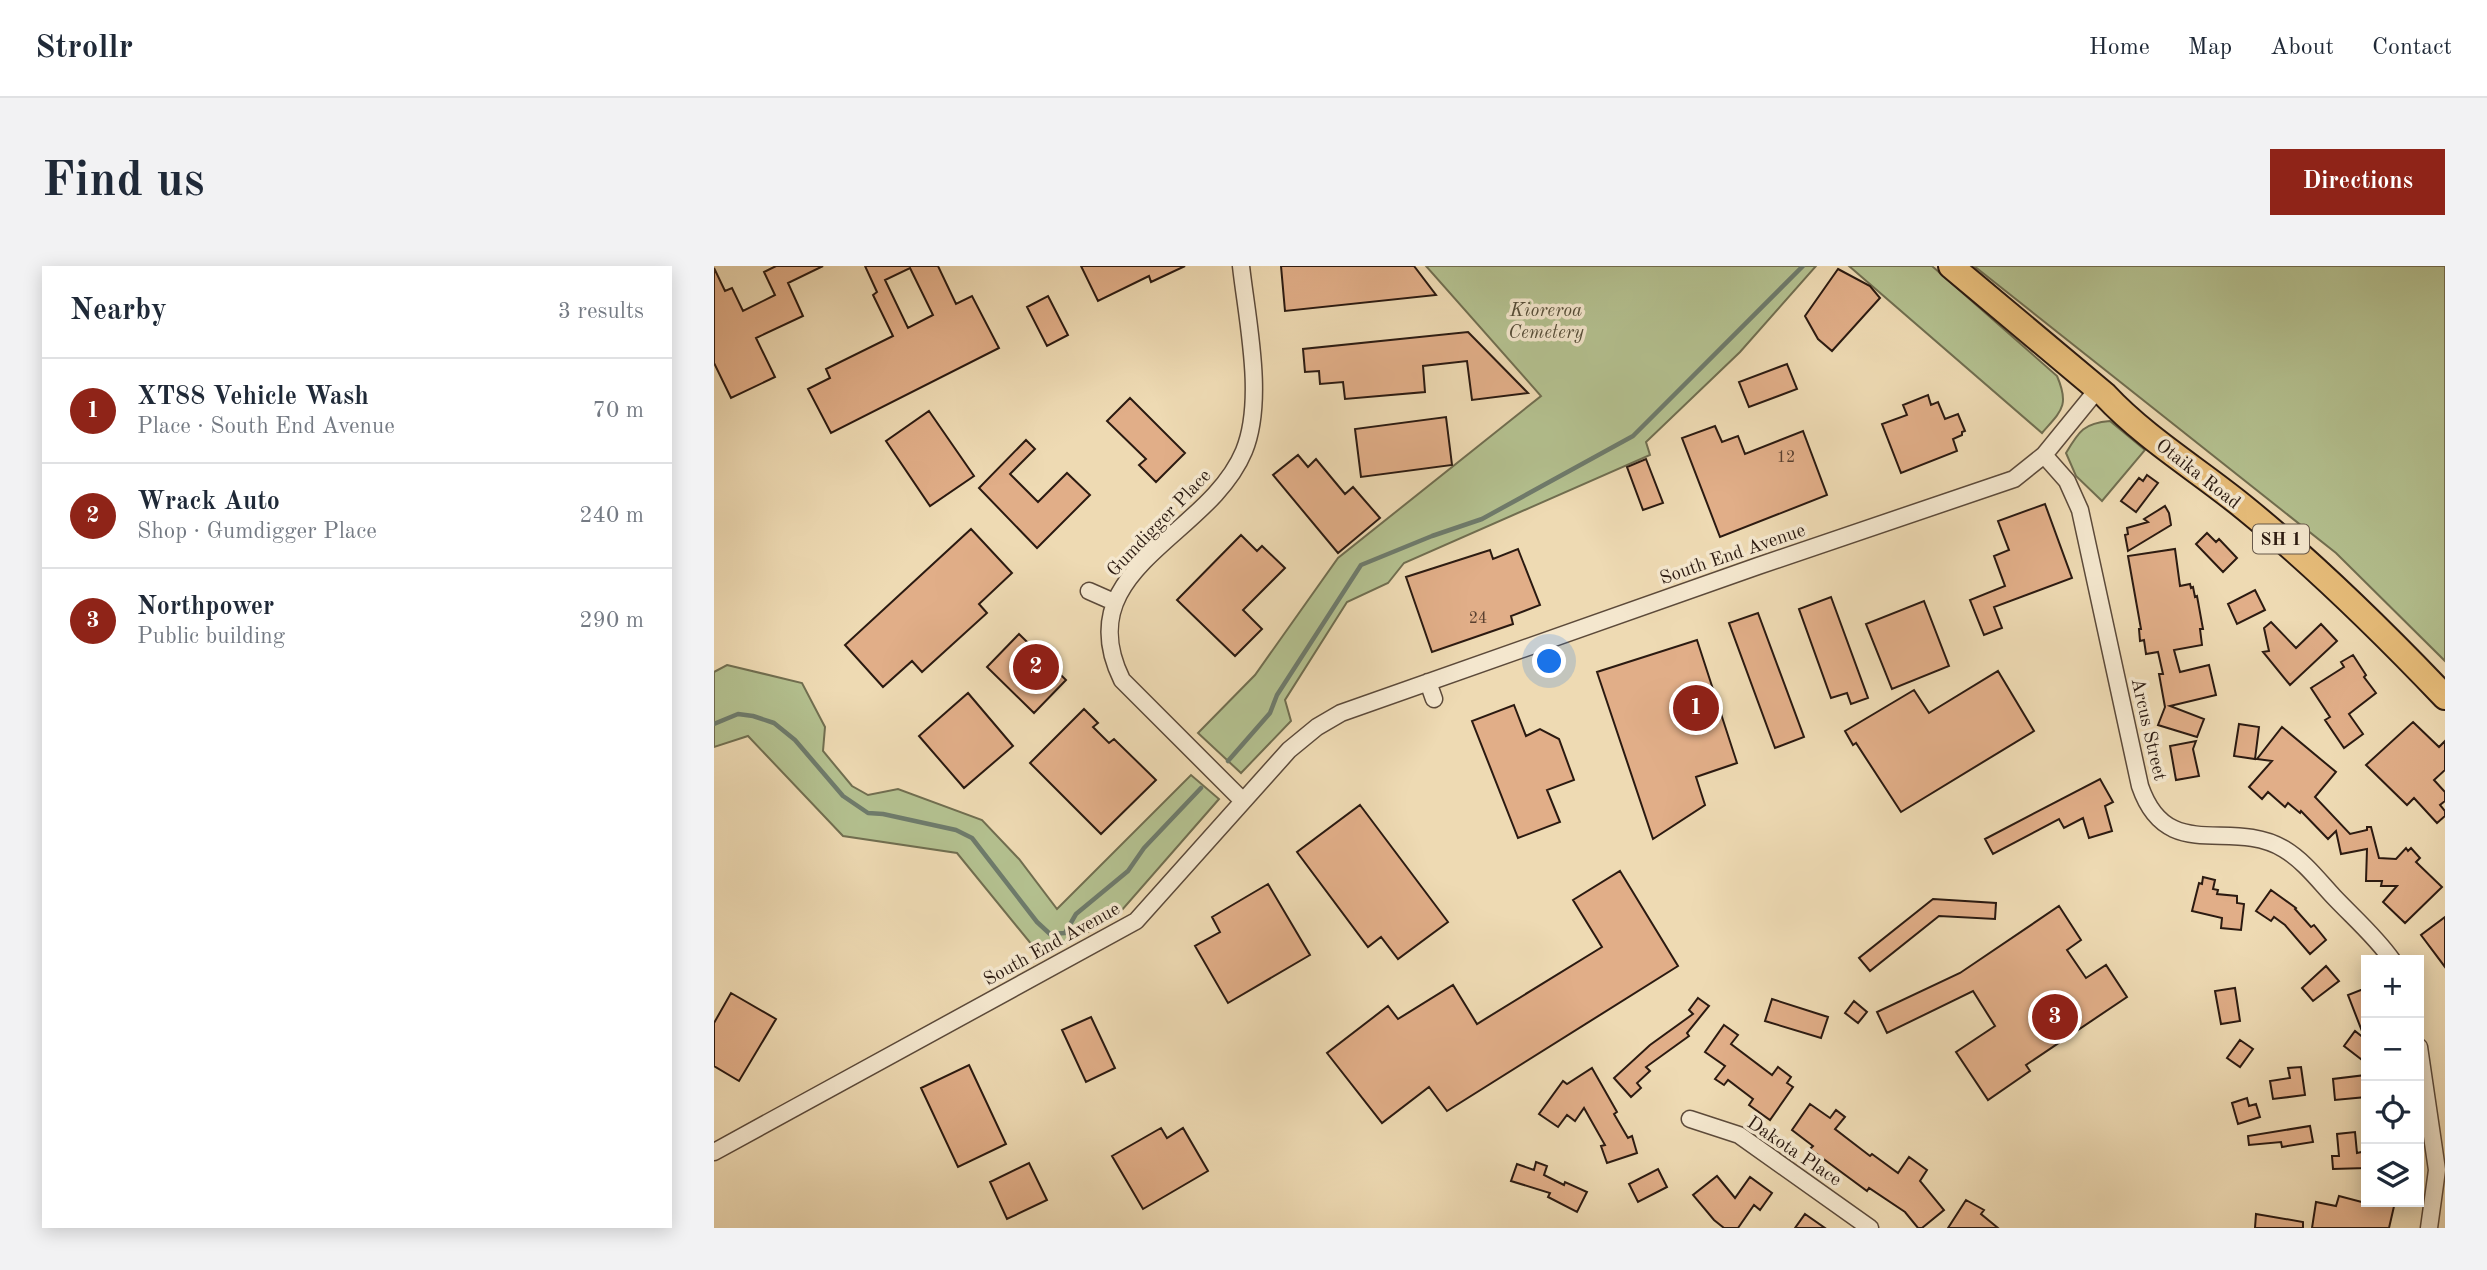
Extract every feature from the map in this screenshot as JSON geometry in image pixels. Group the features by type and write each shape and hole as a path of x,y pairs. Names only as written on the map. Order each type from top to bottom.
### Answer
{"highway":[{"name":"Otaika Road","path":"1951,266 2123,414 2245,509 2315,568 2445,697"},
{"name":"Otaika Road","path":"2101,393 2128,401 2277,520 2325,561 2445,681"}],"street":[{"name":"Gumdigger Place","path":"1241,266 1255,405 1245,449 1236,469 1224,485 1131,574 1109,615 1109,644 1113,662 1122,680 1242,800"},
{"path":"2044,456 2101,393"},
{"name":"South End Avenue","path":"714,1152 1136,920 1289,750 1317,727 1341,713 2014,479 2044,456"},
{"name":"Arcus Street","path":"2044,456 2067,481 2078,503 2140,786 2152,813 2168,827 2188,833 2252,838 2284,849 2304,866 2387,955"},
{"name":"Gumdigger Place","path":"1089,591 1114,602"},
{"path":"1428,682 1434,699"},
{"path":"2424,1081 2437,1170 2429,1228"},
{"name":"Dakota Place","path":"1690,1119 1739,1135 1870,1228"}],"green space":[{"name":"Kioreroa Cemetery","path":"1426,266 1816,266 1740,352 1646,442 1650,455 1404,563 1388,583 1347,602 1285,700 1291,721 1241,773 1198,733 1255,675 1338,558 1541,396"},
{"path":"1849,266 1932,266 2057,376 2063,394 2059,413 2042,433"},
{"path":"1974,266 2445,266 2445,661 2336,553"},
{"path":"2110,421 2145,450 2102,501 2076,476 2066,453 2088,426"},
{"path":"727,665 802,683 825,727 823,751 852,786 868,795 898,789 982,820 1019,859 1057,909 1191,775 1219,799 1115,918 1041,956 957,853 843,836 748,736 714,747 714,672"}],"building":[{"path":"776,266 823,266 788,283 803,316 756,338 775,377 731,398 714,363 714,268 725,291 732,288 743,311 775,295 764,272"},
{"path":"865,266 938,266 956,304 972,296 999,348 831,433 808,389 830,378 826,369 893,336 873,295 877,292","holes":["910,268 933,315 908,328 885,280"]},
{"path":"1081,266 1185,266 1151,282 1149,276 1098,301"},
{"path":"1281,266 1414,266 1436,295 1285,311"},
{"path":"1838,269 1870,286 1880,298 1832,351 1818,339 1805,316"},
{"path":"1048,296 1068,335 1047,346 1027,307"},
{"path":"1468,332 1528,393 1472,400 1467,361 1423,366 1425,392 1345,399 1343,382 1320,384 1319,371 1305,372 1303,349"},
{"path":"1787,364 1797,389 1749,407 1739,382"},
{"path":"1928,395 1931,405 1938,402 1945,419 1958,414 1965,431 1953,439 1957,451 1901,473 1882,424 1907,415 1903,405"},
{"path":"1130,398 1185,453 1156,482 1139,465 1146,459 1107,421"},
{"path":"929,411 974,476 930,506 886,441"},
{"path":"1446,417 1452,465 1361,477 1355,429"},
{"path":"1715,426 1722,442 1738,436 1745,454 1803,431 1827,495 1720,537 1682,438"},
{"path":"1026,440 1035,449 1010,474 1038,502 1067,473 1090,495 1037,548 979,488"},
{"path":"1298,455 1308,467 1316,459 1345,494 1353,487 1380,518 1338,553 1273,475"},
{"path":"1646,459 1663,503 1643,510 1627,467"},
{"path":"2147,475 2158,483 2136,512 2121,501 2139,478 2143,481"},
{"path":"2045,504 2072,578 1994,607 2002,628 1984,635 1970,600 2005,586 1994,556 2009,550 1998,521"},
{"path":"2165,506 2171,525 2128,551 2125,535 2128,534 2127,528 2148,522 2144,519"},
{"path":"971,529 1012,573 979,604 987,613 922,672 912,661 883,687 845,645"},
{"path":"2207,533 2216,542 2219,539 2237,558 2223,572 2196,544"},
{"path":"1241,535 1257,551 1262,546 1285,568 1243,610 1262,629 1235,656 1177,600"},
{"path":"1518,549 1540,605 1511,616 1513,624 1432,652 1406,577 1490,550 1493,559"},
{"path":"2175,549 2180,586 2190,584 2191,588 2193,587 2203,629 2200,629 2202,645 2174,650 2180,672 2209,665 2216,695 2170,706 2204,719 2197,737 2158,725 2165,707 2159,674 2163,674 2158,652 2146,654 2144,640 2140,641 2141,629 2128,556"},
{"path":"2255,590 2265,610 2237,624 2228,604"},
{"path":"1831,597 1868,698 1851,704 1847,693 1831,698 1799,609"},
{"path":"1924,601 1949,666 1892,689 1866,624"},
{"path":"1758,613 1804,737 1775,748 1729,623"},
{"path":"2271,622 2296,648 2321,624 2337,641 2290,685 2263,652 2269,651 2264,628"},
{"path":"1019,634 1066,680 1034,713 987,667"},
{"path":"1697,640 1737,763 1696,777 1705,805 1653,839 1597,672"},
{"path":"2353,655 2376,693 2349,714 2363,734 2344,748 2325,720 2330,717 2311,688 2344,667 2341,662"},
{"path":"1998,671 2034,731 1901,812 1856,743 1853,745 1845,731 1914,690 1929,713"},
{"path":"968,693 1013,746 964,788 919,736"},
{"path":"1514,705 1526,736 1540,729 1559,739 1574,780 1547,790 1560,822 1518,838 1472,721"},
{"path":"1084,709 1098,723 1093,727 1109,743 1114,739 1156,780 1101,834 1030,763"},
{"path":"2413,722 2439,747 2445,741 2445,770 2434,780 2445,792 2445,801 2440,805 2445,816 2437,823 2414,798 2407,805 2366,765"},
{"path":"2239,724 2259,727 2255,759 2234,756"},
{"path":"2282,727 2336,772 2315,797 2350,834 2371,827 2379,858 2396,859 2406,848 2408,851 2411,848 2420,858 2416,862 2442,887 2405,923 2383,902 2397,886 2381,886 2382,881 2366,881 2367,849 2341,854 2336,831 2328,839 2301,811 2300,813 2288,803 2285,807 2268,792 2262,799 2249,787 2272,761 2257,759"},
{"path":"2196,741 2193,749 2199,776 2176,780 2170,746"},
{"path":"2100,779 2113,802 2105,806 2112,831 2089,838 2083,818 2064,828 2059,819 1993,854 1985,839"},
{"path":"1360,805 1448,922 1398,959 1381,937 1368,947 1297,852"},
{"path":"1620,871 1678,966 1447,1111 1429,1087 1382,1123 1327,1053 1388,1006 1398,1019 1453,985 1477,1024 1602,947 1573,900"},
{"path":"2203,877 2215,880 2213,889 2218,890 2217,894 2237,896 2237,903 2244,904 2241,930 2221,928 2222,918 2192,911"},
{"path":"1268,884 1310,955 1228,1003 1195,946 1220,932 1212,917"},
{"path":"2271,890 2296,908 2326,940 2310,954 2285,925 2274,917 2271,921 2256,911"},
{"path":"1933,899 1996,903 1995,919 1939,916 1870,971 1859,958"},
{"path":"2059,906 2081,940 2067,950 2086,978 2106,965 2127,997 2026,1065 2030,1071 1988,1100 1956,1052 1995,1026 1973,991 1887,1033 1877,1012 1960,973"},
{"path":"2445,917 2445,967 2421,935"},
{"path":"2326,966 2339,981 2313,1001 2302,988"},
{"path":"2235,988 2240,1021 2221,1024 2215,991"},
{"path":"2361,990 2361,1029 2348,995"},
{"path":"731,993 776,1019 739,1081 714,1066 714,1023"},
{"path":"1698,998 1709,1006 1687,1033 1689,1036 1646,1067 1650,1071 1637,1083 1641,1088 1631,1097 1614,1078 1650,1045 1693,1014 1689,1010"},
{"path":"1772,999 1828,1017 1821,1038 1765,1021"},
{"path":"1854,1001 1867,1012 1858,1023 1845,1013"},
{"path":"1091,1017 1115,1068 1086,1082 1062,1030"},
{"path":"1724,1025 1738,1035 1731,1044 1772,1075 1778,1067 1791,1077 1787,1083 1793,1087 1770,1120 1749,1105 1753,1099 1728,1080 1724,1085 1715,1079 1725,1066 1705,1052"},
{"path":"2355,1031 2361,1036 2361,1059 2344,1046"},
{"path":"2240,1040 2253,1049 2240,1067 2227,1058"},
{"path":"969,1065 1006,1144 958,1167 921,1088"},
{"path":"2301,1067 2305,1095 2273,1099 2270,1081 2290,1078 2288,1068"},
{"path":"1592,1068 1617,1112 1614,1114 1628,1138 1632,1136 1637,1153 1607,1163 1601,1146 1605,1145 1584,1108 1575,1121 1567,1115 1558,1127 1539,1114 1563,1081 1567,1084"},
{"path":"2361,1076 2361,1097 2335,1100 2333,1079"},
{"path":"2247,1098 2249,1106 2256,1104 2260,1117 2238,1124 2232,1103"},
{"path":"1810,1104 1830,1118 1836,1110 1845,1117 1835,1129 1898,1173 1909,1157 1927,1170 1920,1181 1944,1210 1922,1228 1918,1228 1905,1212 1869,1188 1867,1191 1810,1149 1813,1146 1792,1130"},
{"path":"2310,1126 2313,1142 2282,1147 2281,1142 2249,1145 2248,1136"},
{"path":"1161,1128 1167,1138 1183,1128 1208,1171 1143,1209 1112,1156"},
{"path":"2355,1132 2357,1153 2361,1152 2361,1168 2333,1169 2332,1156 2339,1156 2337,1134"},
{"path":"1536,1162 1547,1166 1544,1175 1587,1192 1577,1212 1548,1197 1550,1193 1511,1181 1517,1164 1534,1170"},
{"path":"1029,1163 1047,1200 1007,1219 990,1182"},
{"path":"1658,1169 1667,1187 1638,1202 1629,1184"},
{"path":"1717,1176 1735,1198 1750,1177 1772,1193 1760,1210 1754,1205 1738,1228 1724,1228 1693,1195"},
{"path":"2339,1196 2361,1202 2361,1207 2394,1207 2389,1228 2312,1228 2316,1202 2336,1206"},
{"path":"1966,1200 1984,1210 1981,1214 1998,1228 1948,1228"},
{"path":"1805,1214 1825,1228 1795,1228"},
{"path":"2256,1214 2303,1222 2303,1228 2255,1228"}],"waterway":[{"path":"1228,761 1270,713 1277,695 1361,565 1482,519 1633,436 1803,266"},
{"path":"714,724 738,714 774,723 795,740 843,796 868,813 956,830 972,838 1037,922 1050,934 1065,933 1076,914 1128,871 1144,848 1201,788"}],"place":[{"name":"Wrack Auto","path":"1036,667"},
{"name":"XT88 Vehicle Wash","path":"1696,708"},
{"name":"Northpower","path":"2055,1017"}]}
